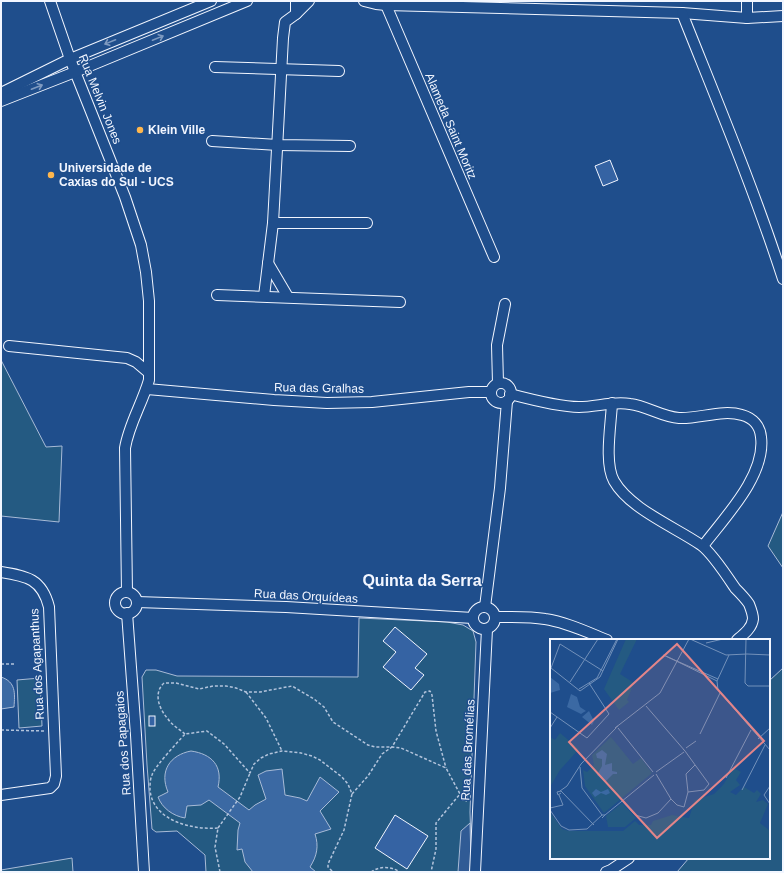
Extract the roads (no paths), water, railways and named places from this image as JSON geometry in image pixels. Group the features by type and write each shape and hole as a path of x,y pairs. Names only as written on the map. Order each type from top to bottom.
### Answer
{"street":[{"name":"Rua Melvin Jones","path":"50,1 70,59 125,197 141,245 147,279 150,346 149,373"},
{"path":"1,93 70,59 211,1"},
{"path":"1,101 247,1"},
{"path":"296,1 296,14"},
{"path":"264,296 273,223 278,145 280,70 285,22 296,14 309,1"},
{"path":"364,1 386,5 682,14 747,18 783,16"},
{"path":"747,1 747,18"},
{"name":"Alameda Saint Moritz","path":"386,5 494,257"},
{"path":"682,14 742,162 771,241 783,279"},
{"path":"215,67 339,71"},
{"path":"212,141 278,145 350,146"},
{"path":"273,223 367,223"},
{"path":"268,262 288,298"},
{"path":"217,295 400,302"},
{"path":"498,383 497,345 505,304"},
{"path":"9,346 127,358 136,362 149,373 147,389 127,434 125,448 127,592"},
{"path":"485,607 500,488 509,397 508,387 505,384 498,383 494,385 491,392 493,399 500,403 509,397 575,407 612,403 632,404 680,418 722,413 738,414 748,418 759,428 762,446 758,467 735,504 703,546"},
{"name":"Rua das Gralhas","path":"147,389 327,403 372,402 469,392 491,392"},
{"path":"612,403 609,462 611,475 618,488 645,511 703,546 747,602 753,618 751,625 738,639"},
{"name":"Rua dos Agapanthus","path":"1,572 22,575 32,580 42,590 47,599 49,607 56,776 54,784 50,788 1,795"},
{"path":"127,592 134,595 137,602 134,610 127,613 120,611 117,608 116,601 120,594 127,592"},
{"name":"Rua das Orquídeas","path":"137,602 286,607 473,618"},
{"path":"485,607 492,610 496,617 493,624 487,629 479,628 474,622 473,615 478,608 485,607"},
{"name":"Rua dos Papagaios","path":"127,613 144,872"},
{"path":"496,617 546,619 567,624 604,639"},
{"name":"Rua das Bromélias","path":"475,872 487,629"},
{"path":"606,872 628,859"}],"place":[{"name":"Klein Ville","path":"140,130"},
{"name":"Universidade de Caxias do Sul - UCS","path":"51,175"}],"district":[{"name":"Quinta da Serra","path":"422,580"}]}
